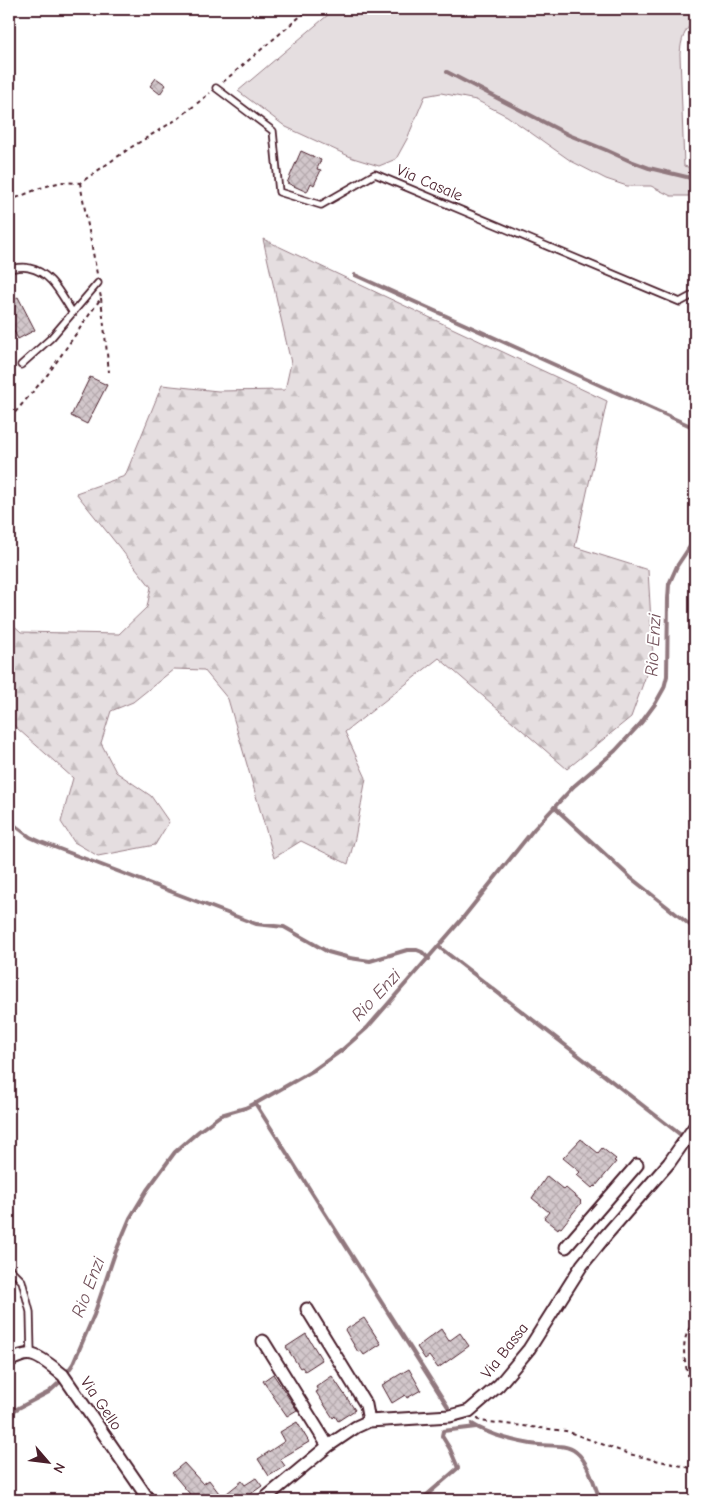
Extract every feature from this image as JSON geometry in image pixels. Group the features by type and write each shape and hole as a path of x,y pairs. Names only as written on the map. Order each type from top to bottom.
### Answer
{"street":[{"name":"Via Bassa","path":"460,1414 477,1406 499,1385 528,1349 582,1265 669,1163 689,1135"},
{"path":"566,1247 637,1165"},
{"path":"602,1207 618,1221"},
{"path":"307,1309 366,1405 369,1421"},
{"path":"263,1341 328,1446"},
{"path":"9,1361 16,1357 31,1354"},
{"name":"Via Gello","path":"31,1354 48,1364 65,1378 149,1500"},
{"path":"263,1500 328,1446 356,1427 369,1421 460,1414"}],"lane":[{"name":"Via Casale","path":"216,88 274,131 279,192 321,205 375,174 680,302 695,294"},
{"path":"9,269 27,267 40,271 49,277 73,313"},
{"path":"21,364 51,338 98,283"},
{"path":"9,1268 22,1281 30,1312 31,1354"}],"path":[{"path":"9,201 40,188 61,182 80,183 130,148 179,118 309,9"},
{"path":"101,298 109,372"},
{"path":"695,1321 684,1340 684,1363 695,1396"},
{"path":"460,1414 480,1421 566,1431 629,1454 695,1469"}],"green space":[{"path":"335,9 695,9 695,20 684,36 680,54 684,166 695,169 695,196 671,196 651,186 627,186 606,179 571,161 507,116 476,100 441,93 425,96 407,139 396,159 379,166 353,158 286,127 238,91"},
{"path":"263,239 607,401 575,547 648,570 653,656 631,717 567,769 439,658 345,732 366,778 355,838 348,864 301,841 274,858 228,699 204,670 174,669 133,702 111,711 101,743 116,772 151,796 169,822 155,845 98,856 74,842 61,822 73,778 9,721 9,621 21,632 119,634 147,607 151,587 76,493 125,476 162,385 218,391 285,390 291,363"}],"building":[{"path":"156,78 166,85 160,94 150,86"},
{"path":"301,151 321,160 317,169 321,170 314,185 311,183 307,192 287,183"},
{"path":"18,297 35,330 18,339 9,322 9,301"},
{"path":"90,377 107,385 87,424 71,416"},
{"path":"581,1139 598,1153 602,1148 616,1159 614,1161 616,1162 595,1187 592,1188 577,1175 580,1172 563,1158"},
{"path":"547,1176 564,1190 566,1188 581,1201 561,1228 559,1227 558,1229 544,1218 549,1212 532,1198"},
{"path":"364,1318 381,1344 364,1355 361,1351 358,1352 345,1330"},
{"path":"441,1329 449,1341 460,1333 469,1346 438,1368 429,1356 425,1359 417,1347"},
{"path":"306,1334 322,1360 305,1371 302,1367 300,1368 286,1347"},
{"path":"409,1369 421,1390 407,1398 405,1395 392,1403 382,1385"},
{"path":"273,1374 297,1410 287,1416 263,1381"},
{"path":"332,1376 355,1410 338,1421 335,1416 333,1418 316,1392 318,1391 316,1387"},
{"path":"297,1422 309,1442 280,1459 285,1466 269,1476 258,1459 285,1441 280,1432"},
{"path":"184,1463 203,1484 209,1480 222,1497 242,1481 245,1485 256,1478 262,1486 242,1500 195,1500 172,1473"}],"waterway":[{"path":"447,72 569,135 649,168 695,179"},
{"path":"355,275 695,428"},
{"name":"Rio Enzi","path":"9,1413 49,1392 61,1381 73,1364 94,1315 114,1256 130,1218 147,1190 175,1152 221,1115 258,1102 314,1070 342,1050 367,1028 462,919 534,829 574,786 615,751 641,723 664,688 667,676 669,584 677,566 695,539"},
{"path":"554,807 631,878 695,929"},
{"path":"9,821 30,837 41,842 256,924 284,927 328,952 370,961 407,950 417,950 429,959"},
{"path":"439,947 695,1146"},
{"path":"255,1103 448,1407"},
{"path":"472,1424 487,1432 513,1440 572,1449 588,1467 600,1500"},
{"path":"421,1500 458,1468 442,1436 443,1431 476,1427"}]}
